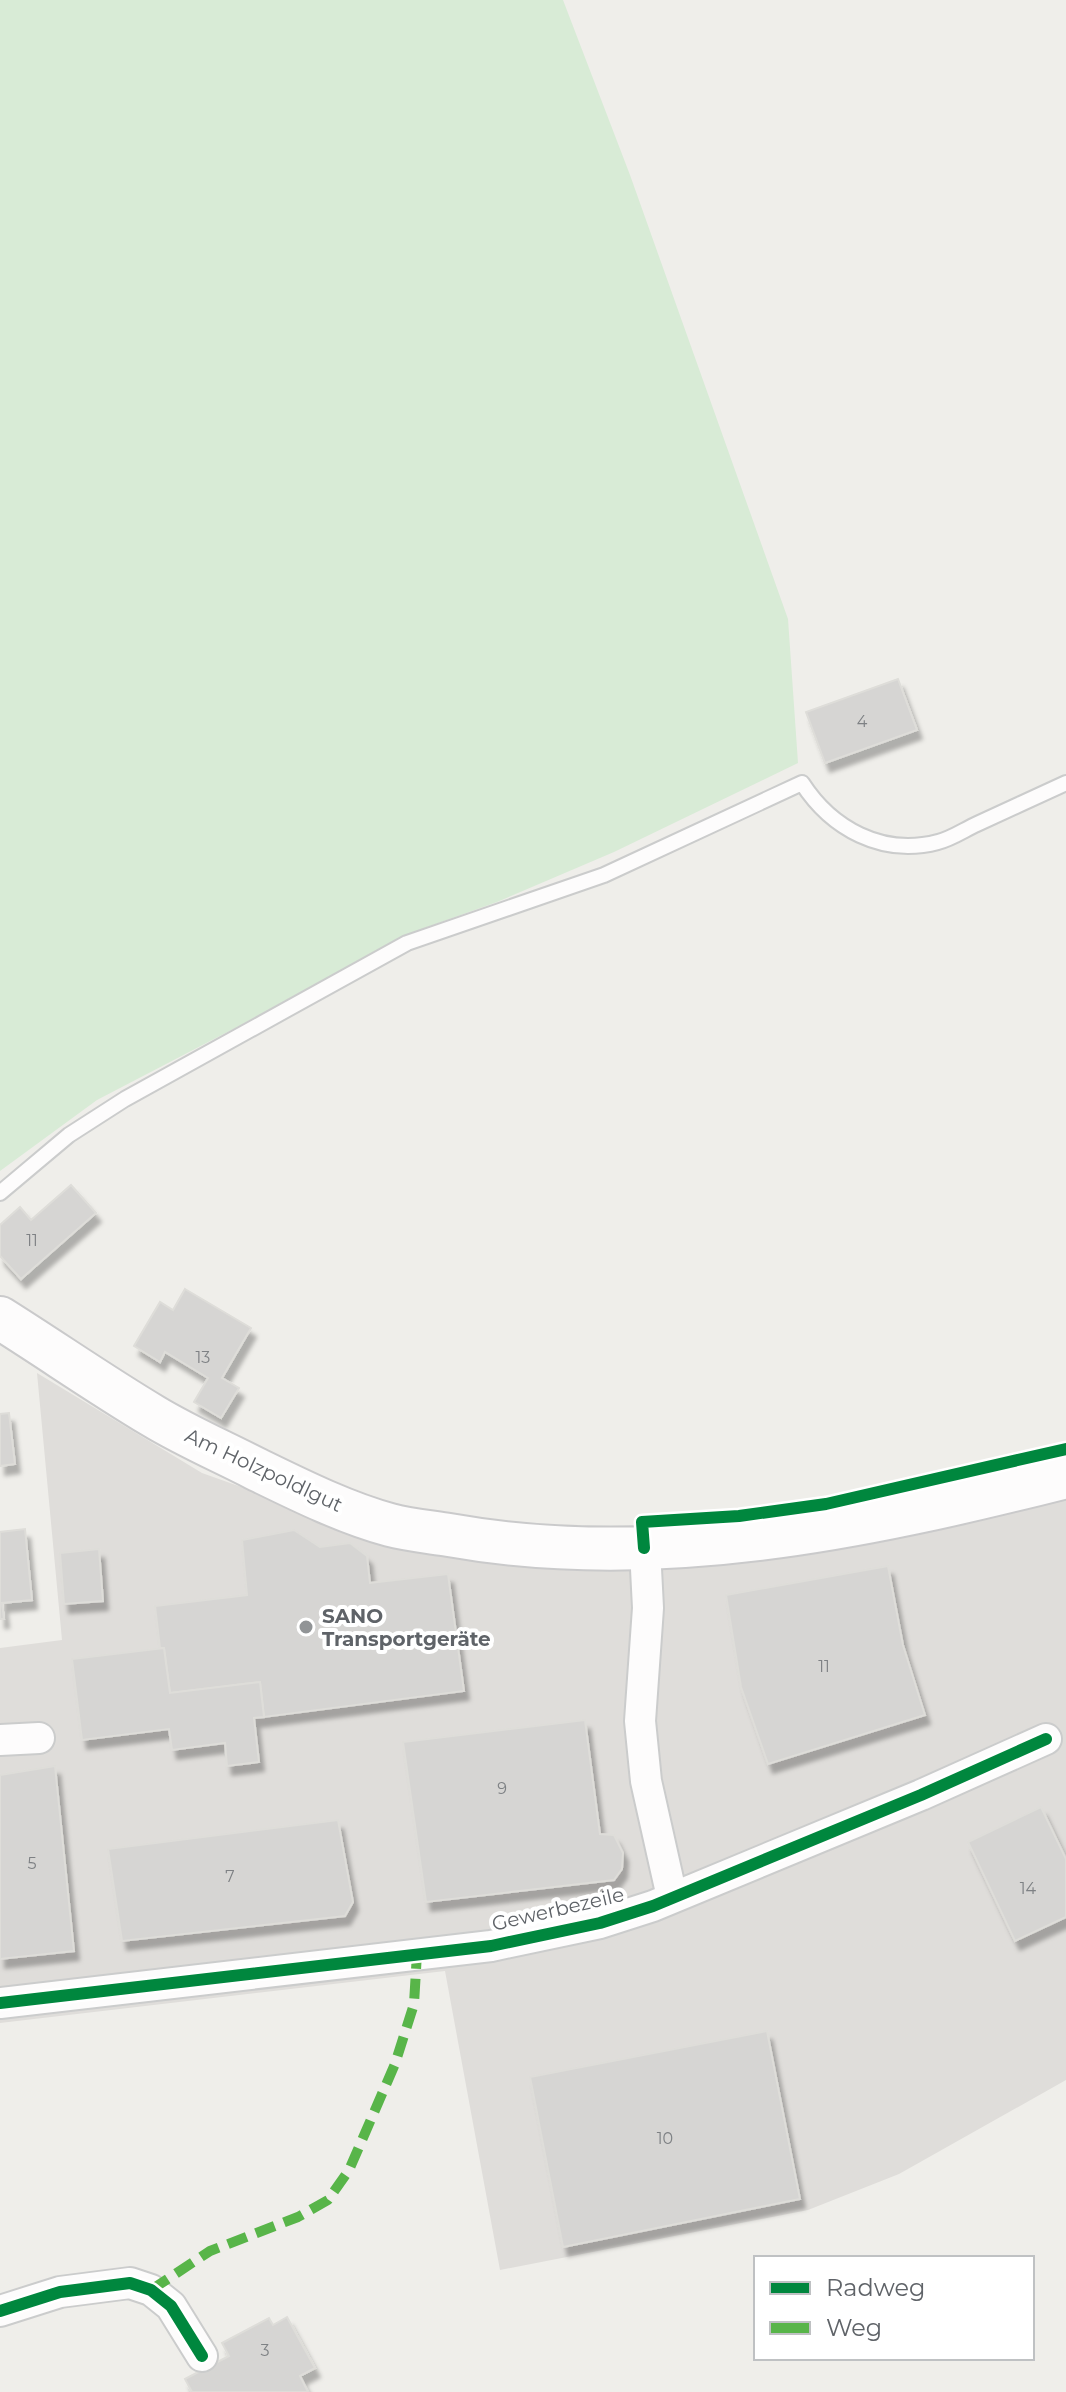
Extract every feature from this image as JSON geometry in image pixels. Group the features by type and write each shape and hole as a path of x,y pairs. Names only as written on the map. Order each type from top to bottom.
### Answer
{"main road":[{"name":"Am Holzpoldlgut","path":"0,1318 155,1417 296,1489 389,1525 528,1547 645,1549 790,1536 984,1498 1066,1477"}],"street":[{"path":"645,1549 648,1608 642,1658 640,1721 646,1781 672,1897"},
{"path":"0,1740 39,1738"},
{"name":"Gewerbezeile","path":"0,2003 516,1943 600,1923 672,1897 921,1795 1046,1739"},
{"path":"0,2311 60,2292 130,2283 151,2290 171,2306 202,2356"}],"lane":[{"path":"0,1193 69,1135 125,1099 407,943 604,875 802,783 816,804 848,830 877,843 903,846 938,842 1066,783"}],"shaded area":[{"path":"37,1373 202,1473 395,1542 522,1563 1066,1498 1066,2080 899,2174 808,2210 500,2270 445,1971 0,2023 0,1648 62,1640"}],"green space":[{"path":"0,0 563,0 630,175 788,619 798,763 614,852 497,902 402,936 97,1100 0,1171"}],"building":[{"path":"898,679 917,730 825,763 806,712"},
{"path":"71,1185 96,1213 21,1279 0,1256 0,1225 20,1207 31,1220"},
{"path":"185,1289 251,1328 222,1378 239,1388 221,1418 194,1402 208,1378 165,1352 160,1362 134,1346 160,1302 173,1310"},
{"path":"9,1413 15,1464 0,1466 0,1414"},
{"path":"25,1529 32,1600 2,1603 4,1619 0,1619 0,1532"},
{"name":"SANO Transportgeräte","path":"294,1530 320,1547 350,1543 367,1556 370,1583 448,1574 464,1691 264,1717 260,1682 170,1693 155,1606 247,1595 242,1540"},
{"path":"99,1549 103,1601 64,1604 60,1553"},
{"path":"888,1566 903,1645 925,1715 768,1764 741,1687 726,1595"},
{"path":"164,1648 170,1693 260,1682 264,1717 254,1718 259,1762 227,1766 225,1743 172,1750 169,1729 82,1740 72,1659"},
{"path":"585,1720 600,1834 614,1835 623,1853 622,1869 614,1880 426,1902 403,1742"},
{"path":"55,1766 74,1951 0,1959 0,1775"},
{"path":"1041,1807 1066,1859 1066,1917 1015,1941 968,1842"},
{"path":"338,1820 353,1902 345,1916 122,1941 108,1849"},
{"path":"767,2031 800,2199 563,2247 530,2077"},
{"path":"287,2317 315,2368 300,2376 308,2392 192,2392 185,2379 229,2356 222,2343 269,2318 273,2325"}],"marked path":[{"path":"151,2290 210,2251 298,2217 328,2200 349,2170 395,2064 414,2004 417,1953"}],"cycle path":[{"path":"644,1548 642,1522 739,1516 826,1504 1066,1449"},
{"path":"0,2003 491,1946 600,1923 653,1906 921,1795 1046,1739"},
{"path":"0,2311 60,2292 130,2283 151,2290 171,2306 202,2356"}],"place":[{"name":"SANO Transportgeräte","path":"306,1627"}]}
